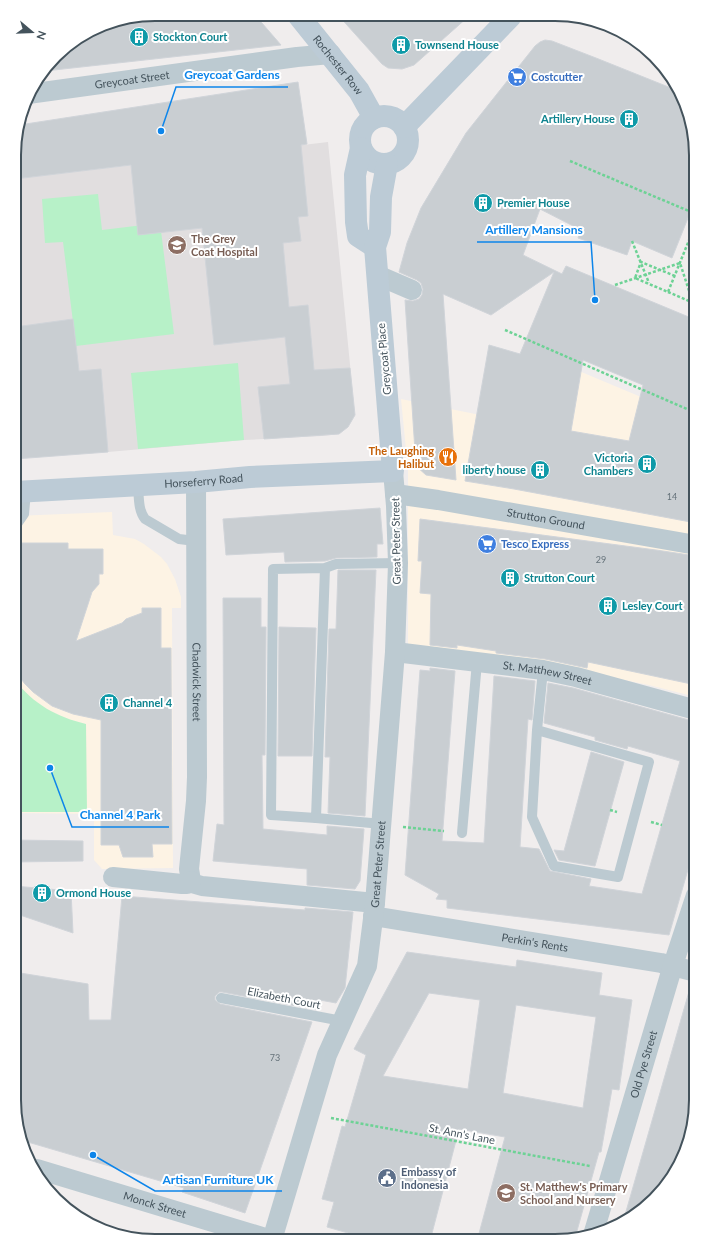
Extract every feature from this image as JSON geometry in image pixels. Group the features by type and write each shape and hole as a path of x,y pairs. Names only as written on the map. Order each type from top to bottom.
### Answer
{"main road":[{"name":"Rochester Row","path":"303,21 331,54 359,91 374,118"},
{"path":"404,127 506,21"},
{"path":"361,148 364,154 375,162 387,164 395,161 406,150 407,134 400,122 387,116 374,118 363,128 361,134 361,148 355,175 356,222 358,236 375,247"},
{"name":"Greycoat Place","path":"387,164 381,197 380,232 375,247 393,471"},
{"name":"Horseferry Road","path":"21,492 196,482 250,477 393,471"}],"street":[{"name":"Greycoat Street","path":"37,93 297,57 331,54"},
{"path":"377,275 412,290"},
{"name":"Great Peter Street","path":"274,1234 327,1055 367,966 382,824 395,652 398,563 393,471"},
{"name":"Chadwick Street","path":"191,881 189,869 197,777 196,482"},
{"name":"Strutton Ground","path":"395,494 438,500 689,544"},
{"name":"St. Matthew Street","path":"395,652 543,670 576,677 689,708"},
{"path":"113,877 182,884 187,884 191,881 202,886 374,909"},
{"name":"Perkin's Rents","path":"374,909 562,946 673,965 689,970"},
{"name":"Old Pye Street","path":"595,1228 673,965 689,916"},
{"name":"Monck Street","path":"41,1170 252,1234"}],"lane":[{"path":"138,485 140,510 145,520 179,539 195,541"},
{"path":"21,498 24,514 21,518"},
{"path":"382,824 271,815 273,569 325,568 336,564 398,563"},
{"path":"316,818 325,568"},
{"path":"462,833 477,662"},
{"path":"537,730 649,762 618,877 554,866 532,817 537,730 543,670"},
{"name":"Elizabeth Court","path":"221,998 342,1021"}],"path":[{"path":"570,161 689,211"},
{"path":"668,292 689,240"},
{"path":"632,241 649,284"},
{"path":"641,262 675,276"},
{"path":"635,278 641,262"},
{"path":"615,285 680,263"},
{"path":"680,263 689,287"},
{"path":"635,278 689,301"},
{"path":"505,330 689,410"},
{"path":"408,827 443,831"},
{"name":"St. Ann's Lane","path":"309,1114 612,1170"}],"shaded area":[{"name":"The Grey Coat Hospital","path":"328,142 355,415 348,427 339,434 322,436 244,440 36,457 21,353 21,178"},
{"path":"536,353 689,417 689,695 649,685 544,664 408,645 408,470 401,399 525,424"},
{"path":"112,512 113,535 135,539 144,544 161,557 167,564 175,579 181,597 181,608 172,608 173,868 102,869 94,860 94,814 21,813 21,516"}],"green space":[{"path":"98,194 102,230 160,223 174,334 76,346 63,242 45,243 42,199"},
{"path":"238,363 244,440 138,449 131,373"},
{"path":"21,687 38,703 46,708 65,718 86,724 87,812 21,812"}],"building":[{"name":"Stockton Court","path":"149,21 260,21 281,45 51,70 67,54 88,39 112,28"},
{"name":"Townsend House","path":"343,21 463,21 414,65 402,69 388,68 382,64"},
{"path":"545,40 552,41 670,88 682,112 688,137 689,216 672,258 632,241 627,255 578,238 581,230 540,209 523,255 562,274 566,266 689,317 689,522 465,481 489,345 520,354 554,272 491,315 443,294 456,480 426,475 416,466 405,300 413,301 419,299 422,295 423,289 421,283 417,280 399,272 407,243 421,208 466,133 535,46","holes":["583,360 643,385 629,441 571,431"]},
{"path":"298,82 307,144 301,145 308,216 298,217 301,241 283,243 289,307 308,305 314,370 350,368 355,415 348,427 339,434 264,439 258,387 290,384 285,337 214,345 202,228 138,235 131,165 21,178 22,137 25,124"},
{"path":"73,319 79,371 101,369 108,452 21,459 21,326"},
{"path":"380,508 383,544 377,544 377,557 336,558 325,561 285,562 284,552 226,555 223,519"},
{"path":"420,519 689,555 689,684 588,662 587,668 545,659 496,653 496,651 457,645 457,648 430,645 431,594 420,593 422,561 418,561"},
{"name":"Channel 4","path":"21,543 68,543 68,549 103,549 103,574 99,574 99,584 92,592 76,641 122,623 126,619 142,613 142,608 161,608 161,648 171,648 172,844 152,844 153,857 123,857 119,845 101,845 101,720 73,714 52,706 25,684 21,679"},
{"path":"338,570 376,570 365,816 328,813 330,757 325,757 329,629 336,629"},
{"path":"223,598 261,598 261,627 266,627 265,755 262,755 263,829 327,835 327,826 364,829 360,881 355,889 307,885 307,869 213,861 217,824 224,825"},
{"path":"279,627 316,628 312,756 278,756"},
{"path":"430,668 455,671 442,841 484,843 494,676 535,681 532,720 528,719 520,847 539,849 550,871 591,879 589,886 642,894 680,761 628,746 627,749 595,740 595,737 544,723 548,683 573,688 689,720 689,866 669,935 447,908 447,900 436,899 439,894 405,875 420,670 430,671"},
{"path":"591,752 624,762 595,866 559,860 554,850 564,851"},
{"path":"21,840 83,841 83,861 21,862"},
{"path":"21,887 71,891 73,933 21,915"},
{"path":"122,896 305,910 305,908 353,912 345,988 336,1003 320,1000 317,1010 222,992 219,992 215,996 215,1000 220,1004 312,1022 245,1213 182,1192 184,1188 28,1142 21,1109 21,973 88,984 89,1020 111,1020"},
{"path":"407,952 516,967 517,960 602,973 599,995 632,1000 619,1090 612,1089 601,1152 599,1152 577,1232 564,1234 479,1234 505,1137 459,1129 432,1234 348,1234 327,1227 334,1202 322,1199 342,1126 345,1127 366,1055 354,1049","holes":["429,993 480,1000 468,1089 383,1076","516,1005 596,1017 583,1108 503,1093"]},
{"path":"689,991 689,1109 682,1143 671,1167 661,1182 643,1201 625,1214"}],"place":[{"name":"Stockton Court","path":"139,37"},
{"name":"Townsend House","path":"401,45"},
{"name":"Costcutter","path":"517,77"},
{"name":"Artillery House","path":"629,119"},
{"name":"Greycoat Gardens","path":"161,131"},
{"name":"Premier House","path":"483,203"},
{"name":"The Grey Coat Hospital","path":"177,245"},
{"name":"Artillery Mansions","path":"595,300"},
{"name":"The Laughing Halibut","path":"448,457"},
{"name":"Victoria Chambers","path":"647,464"},
{"name":"liberty house","path":"540,470"},
{"name":"Tesco Express","path":"487,544"},
{"name":"Strutton Court","path":"510,578"},
{"name":"Lesley Court","path":"608,606"},
{"name":"Channel 4","path":"109,703"},
{"name":"Channel 4 Park","path":"50,768"},
{"name":"Ormond House","path":"42,893"},
{"name":"Artisan Furniture UK","path":"93,1155"},
{"name":"Embassy of Indonesia","path":"387,1178"},
{"name":"St. Matthew's Primary School and Nursery","path":"506,1193"}]}
